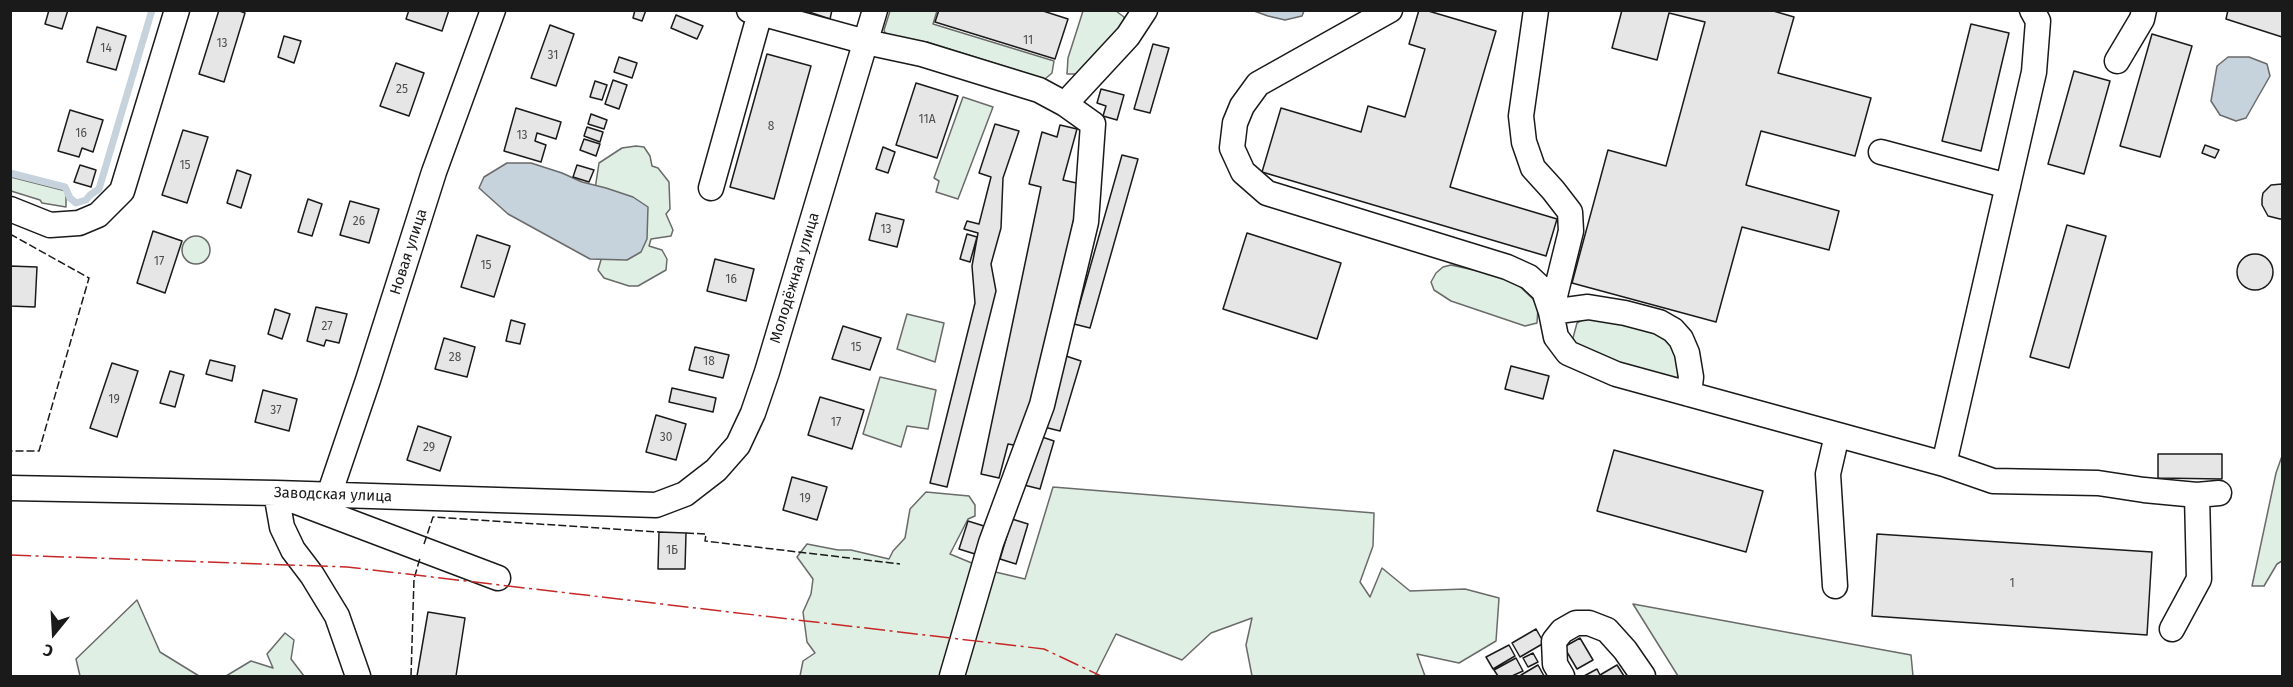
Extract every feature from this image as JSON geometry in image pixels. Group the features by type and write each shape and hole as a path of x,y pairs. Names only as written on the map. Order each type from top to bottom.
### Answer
{"street":[{"path":"10,209 50,225 80,223 98,215 122,191 177,10"},
{"name":"Новая улица","path":"329,495 434,172 493,10"},
{"name":"Молодёжная улица","path":"656,504 685,494 716,470 738,445 753,413 875,10"},
{"path":"1065,104 1128,36 1144,10"},
{"path":"1390,10 1258,84 1242,106 1235,123 1232,148 1243,172 1267,193 1514,270 1529,277 1544,291 1556,337 1568,353 1616,374 1944,464 1993,481 2098,483 2144,490 2208,494 2199,579 2172,629"},
{"path":"1536,10 1521,116 1524,142 1533,168 1570,212 1571,231 1551,312"},
{"path":"1944,464 2034,72 2038,21 2032,10"},
{"path":"2117,61 2142,19 2144,10"},
{"path":"711,188 755,12 922,54 1039,90 1094,124 1086,222 1042,405 991,543 952,676"},
{"path":"1881,152 2008,186"},
{"path":"1551,312 1588,307 1659,322 1673,330 1681,339 1687,352 1691,377 1689,394"},
{"path":"1835,586 1828,474 1837,435"},
{"name":"Заводская улица","path":"10,488 656,504"},
{"path":"276,493 498,578"},
{"path":"276,493 282,527 293,550 312,574 337,616 358,676"},
{"path":"1562,676 1555,664 1554,641 1562,631 1576,623 1590,623 1607,630 1625,650 1643,676"}],"green space":[{"path":"890,11 937,11 933,24 1054,61 1052,73 1045,79 927,42 887,38 884,30"},
{"path":"1083,11 1116,11 1124,17 1122,34 1082,74 1067,74 1068,58"},
{"path":"963,97 993,107 958,199 936,192 939,181 934,178"},
{"path":"644,147 650,156 652,166 658,168 669,182 670,209 666,214 673,230 671,236 651,239 649,246 662,250 667,259 666,270 638,286 629,286 604,278 598,270 606,243 595,189 599,163 622,148"},
{"path":"11,177 66,191 66,207 42,203 40,200 11,191"},
{"path":"196,236 206,240 210,250 206,260 196,264 186,260 182,250 186,240"},
{"path":"1451,265 1514,281 1538,307 1537,323 1525,326 1451,301 1434,290 1431,282 1436,273 1443,267"},
{"path":"907,314 944,323 935,362 897,349"},
{"path":"1598,317 1647,327 1677,346 1681,381 1649,377 1575,344 1573,338 1577,323 1584,319"},
{"path":"880,377 936,390 928,429 907,426 901,447 863,434"},
{"path":"2282,456 2282,561 2277,564 2264,586 2252,586 2276,473"},
{"path":"1053,487 1374,513 1373,546 1360,582 1370,597 1382,568 1410,591 1465,589 1499,598 1496,641 1459,663 1417,654 1425,676 1252,676 1246,645 1252,618 1211,633 1182,660 1116,634 1095,676 800,676 803,661 815,653 807,642 803,612 811,594 813,579 797,557 807,544 851,550 889,559 905,538 910,509 926,492 969,496 975,505 975,516 968,519 950,554 991,571 1025,579"},
{"path":"137,600 160,652 199,676 80,676 76,659"},
{"path":"1633,604 1911,655 1913,676 1678,676"},
{"path":"285,633 294,640 291,659 304,676 226,676 251,661 273,668 267,654"}],"shaded area":[{"path":"1304,10 1302,16 1285,20 1254,11"},
{"path":"2228,57 2249,57 2267,64 2270,76 2246,118 2236,121 2220,115 2211,101 2217,66"},
{"path":"507,163 531,163 582,182 633,197 648,207 647,239 641,252 627,260 590,259 508,214 479,188 484,177"}],"building":[{"path":"49,10 68,10 62,29 45,24"},
{"path":"219,10 237,10 245,13 224,82 199,74"},
{"path":"409,10 449,10 442,31 406,19"},
{"path":"635,10 646,10 642,21 633,18"},
{"path":"803,10 832,10 830,19"},
{"path":"939,10 1040,10 1068,19 1055,59 935,22"},
{"path":"1419,10 1496,31 1450,187 1557,219 1546,256 1262,172 1281,108 1361,132 1368,106 1405,117 1425,49 1409,44"},
{"path":"1622,10 1770,10 1794,17 1778,73 1871,98 1855,156 1761,131 1746,185 1839,211 1829,250 1742,227 1716,322 1572,283 1608,150 1666,166 1705,22 1669,13 1657,60 1612,48"},
{"path":"2228,10 2282,10 2282,37 2226,19"},
{"path":"676,15 703,26 697,39 671,28"},
{"path":"1971,24 2009,33 1981,151 1942,141"},
{"path":"550,25 574,34 556,86 531,78"},
{"path":"97,27 126,36 116,70 87,62"},
{"path":"2152,34 2192,46 2160,157 2120,146"},
{"path":"284,36 301,41 294,63 278,57"},
{"path":"1153,44 1169,48 1150,113 1134,109"},
{"path":"767,54 811,66 774,199 730,187"},
{"path":"619,57 637,63 632,78 614,72"},
{"path":"396,63 424,73 409,116 380,106"},
{"path":"2074,71 2110,81 2084,174 2048,164"},
{"path":"613,80 627,85 619,109 605,104"},
{"path":"595,81 607,85 602,100 590,97"},
{"path":"916,83 958,96 937,158 896,145"},
{"path":"1101,89 1124,95 1117,120 1103,116 1106,106 1097,103"},
{"path":"516,108 561,122 556,139 537,133 535,141 546,145 541,162 504,151"},
{"path":"70,110 103,120 93,152 82,148 79,157 58,151"},
{"path":"591,114 607,120 604,129 588,124"},
{"path":"995,124 1019,131 1003,178 1001,228 991,264 996,291 947,487 930,483 975,303 972,266 978,233 964,229 967,221 979,224 991,177 979,173"},
{"path":"1060,125 1077,129 1063,180 1081,184 1057,301 1019,446 1008,444 999,478 981,474 1041,187 1029,184 1042,132 1057,137"},
{"path":"587,127 603,132 600,142 584,136"},
{"path":"183,130 208,137 187,203 162,195"},
{"path":"584,139 600,144 596,156 580,150"},
{"path":"2205,145 2219,150 2215,158 2202,153"},
{"path":"883,147 895,152 888,173 876,169"},
{"path":"1122,155 1138,159 1090,328 1074,324"},
{"path":"80,165 96,170 91,187 74,182"},
{"path":"577,165 594,170 589,182 573,177"},
{"path":"237,170 251,175 241,208 227,203"},
{"path":"2282,184 2282,219 2280,219 2268,216 2262,205 2262,199 2263,193 2271,185"},
{"path":"308,199 322,204 312,236 298,232"},
{"path":"350,201 379,209 369,243 340,235"},
{"path":"876,213 904,220 897,247 869,240"},
{"path":"2067,225 2106,236 2069,368 2030,357"},
{"path":"153,231 182,241 165,293 137,283"},
{"path":"1247,233 1341,263 1317,339 1223,309"},
{"path":"967,234 977,237 970,262 960,259"},
{"path":"477,235 510,246 494,297 461,287"},
{"path":"2255,254 2268,259 2273,272 2268,285 2255,290 2242,285 2237,272 2242,259"},
{"path":"715,259 754,269 746,301 707,291"},
{"path":"10,266 37,267 35,307 10,306"},
{"path":"316,307 347,314 339,343 326,340 324,346 307,341"},
{"path":"275,309 290,314 282,339 268,334"},
{"path":"511,320 525,324 520,344 506,341"},
{"path":"843,326 881,338 870,370 832,359"},
{"path":"444,338 475,347 467,377 435,369"},
{"path":"695,347 729,355 723,378 689,370"},
{"path":"1066,356 1081,361 1060,431 1044,427"},
{"path":"210,360 235,366 232,381 206,374"},
{"path":"112,363 138,371 117,437 90,428"},
{"path":"1511,366 1549,376 1543,399 1505,389"},
{"path":"170,371 184,375 175,407 160,403"},
{"path":"672,388 716,398 713,412 669,402"},
{"path":"263,390 297,399 289,431 255,422"},
{"path":"820,397 864,410 852,449 808,435"},
{"path":"656,415 686,424 676,460 646,452"},
{"path":"418,426 451,437 440,471 407,460"},
{"path":"1039,436 1054,441 1040,489 1024,485"},
{"path":"1614,450 1763,491 1746,552 1597,511"},
{"path":"2158,454 2222,454 2222,479 2158,478"},
{"path":"792,477 827,487 817,520 783,510"},
{"path":"1012,519 1028,524 1016,564 1000,559"},
{"path":"968,521 984,526 975,554 959,549"},
{"path":"659,532 686,533 685,569 658,569"},
{"path":"1877,534 2152,552 2147,635 1872,616"},
{"path":"428,612 465,618 456,676 417,676"},
{"path":"1536,629 1544,643 1520,657 1512,643"},
{"path":"1580,638 1593,660 1577,669 1564,647"},
{"path":"1509,645 1515,656 1493,669 1486,657"},
{"path":"1533,653 1538,662 1528,667 1523,658"},
{"path":"1516,658 1523,671 1512,676 1498,676 1494,670"},
{"path":"1538,665 1544,676 1521,675"},
{"path":"1617,665 1624,676 1584,676 1597,669 1600,675"}],"waterway":[{"path":"10,173 65,187 70,198 76,203 86,200 99,189 152,10"}],"fence":[{"path":"10,234 89,278 39,451 10,451"},
{"path":"424,544 433,517 659,532"},
{"path":"686,533 706,534 705,541 900,564"},
{"path":"411,676 414,579 420,558"}],"power":[{"path":"10,555 347,567 1044,649 1101,676"}]}
